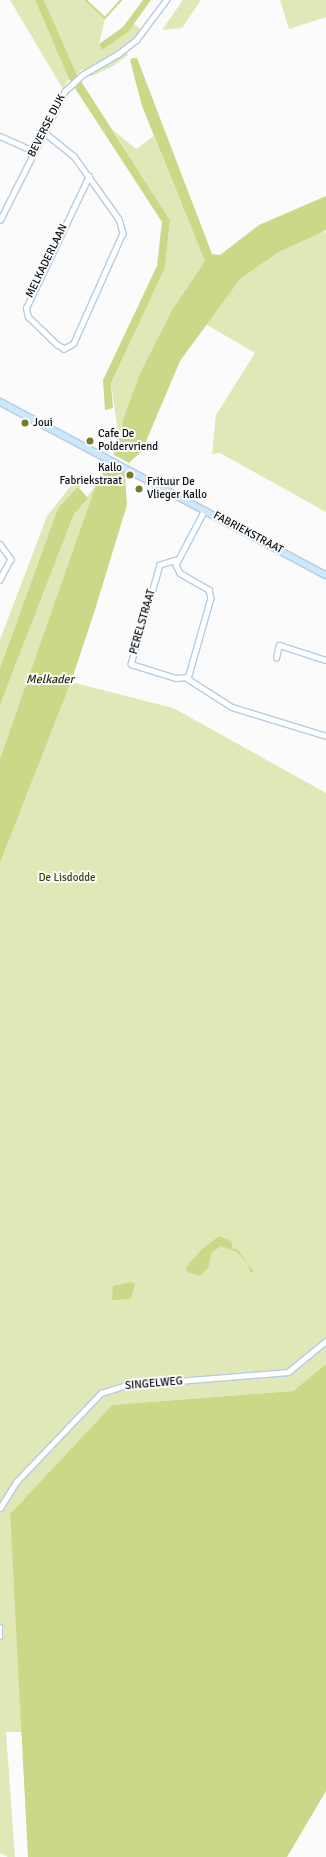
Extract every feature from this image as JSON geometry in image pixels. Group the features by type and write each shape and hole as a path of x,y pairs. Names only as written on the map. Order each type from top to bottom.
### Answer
{"main road":[{"name":"FABRIEKSTRAAT","path":"0,402 326,575"}],"street":[{"name":"BEVERSE DIJK","path":"0,220 34,151 70,86 82,75 136,40 166,0"},
{"name":"MELKADERLAAN","path":"44,132 68,148 89,176 119,219 123,233 73,344 66,349 57,345 28,317 26,308 89,176"},
{"path":"0,136 34,151"},
{"path":"205,510 177,560 180,573 206,588 211,598 188,677 193,685 232,707 326,736"},
{"path":"0,544 11,559 0,580"},
{"name":"PERELSTRAAT","path":"177,560 160,565 131,664 176,678 188,677"},
{"path":"276,658 279,645 326,660"},
{"name":"SINGELWEG","path":"0,1508 16,1482 101,1393 128,1385 288,1372 300,1366 326,1342"},
{"path":"0,1628 0,1636"}],"green space":[{"path":"10,0 35,0 69,79 63,89"},
{"path":"44,0 86,0 105,18 99,44 102,50 134,24 142,30 125,47 128,55 113,66 92,76 86,75 82,69 77,75"},
{"path":"183,0 201,0 182,28 162,30"},
{"path":"280,0 326,0 326,17 289,29"},
{"path":"112,129 136,149 154,136 205,261 172,310 141,371 119,439 111,383 165,268 170,220"},
{"path":"324,230 326,234 326,512 220,453 212,454 216,415 255,353 204,323 240,279 279,252"},
{"path":"88,480 58,508 0,668 0,640 47,516 73,483"},
{"path":"96,485 86,520 0,759 0,705 74,514"},
{"name":"De Lisdodde","path":"71,682 173,708 326,793 326,1364 293,1391 112,1405 10,1514 22,1732 6,1732 15,1857 8,1857 0,1853 0,863"}],"water":[{"path":"35,0 44,0 77,75 170,220 165,268 111,383 113,408 105,410 103,380 157,266 162,222 69,79"},
{"path":"143,0 151,0 128,32 102,50 99,44 123,27"},
{"name":"Melkader","path":"137,58 212,254 220,255 259,225 326,196 326,230 279,252 240,279 180,361 142,451 130,462 125,476 127,505 94,613 71,682 0,863 0,759 96,485 117,448 124,417 141,371 172,310 205,261 142,106 130,60"},
{"path":"78,487 88,498 74,514 0,705 0,668 58,508"},
{"path":"219,1236 231,1241 233,1249 238,1250 249,1265 237,1252 221,1246 211,1253 209,1266 201,1276 187,1272 186,1267 201,1250"},
{"path":"249,1265 254,1272 250,1272"},
{"path":"132,1282 135,1284 131,1299 112,1300 113,1286"},
{"path":"326,1364 326,1791 287,1857 28,1857 10,1514 112,1405 293,1391"}],"pier":[{"path":"112,454 131,464 125,474 107,464"}],"waterway":[{"path":"86,0 105,18 121,0"}],"place":[{"name":"Joui","path":"25,423"},
{"name":"Cafe De Poldervriend","path":"90,441"},
{"name":"Kallo Fabriekstraat","path":"130,475"},
{"name":"Frituur De Vlieger Kallo","path":"139,489"}]}
